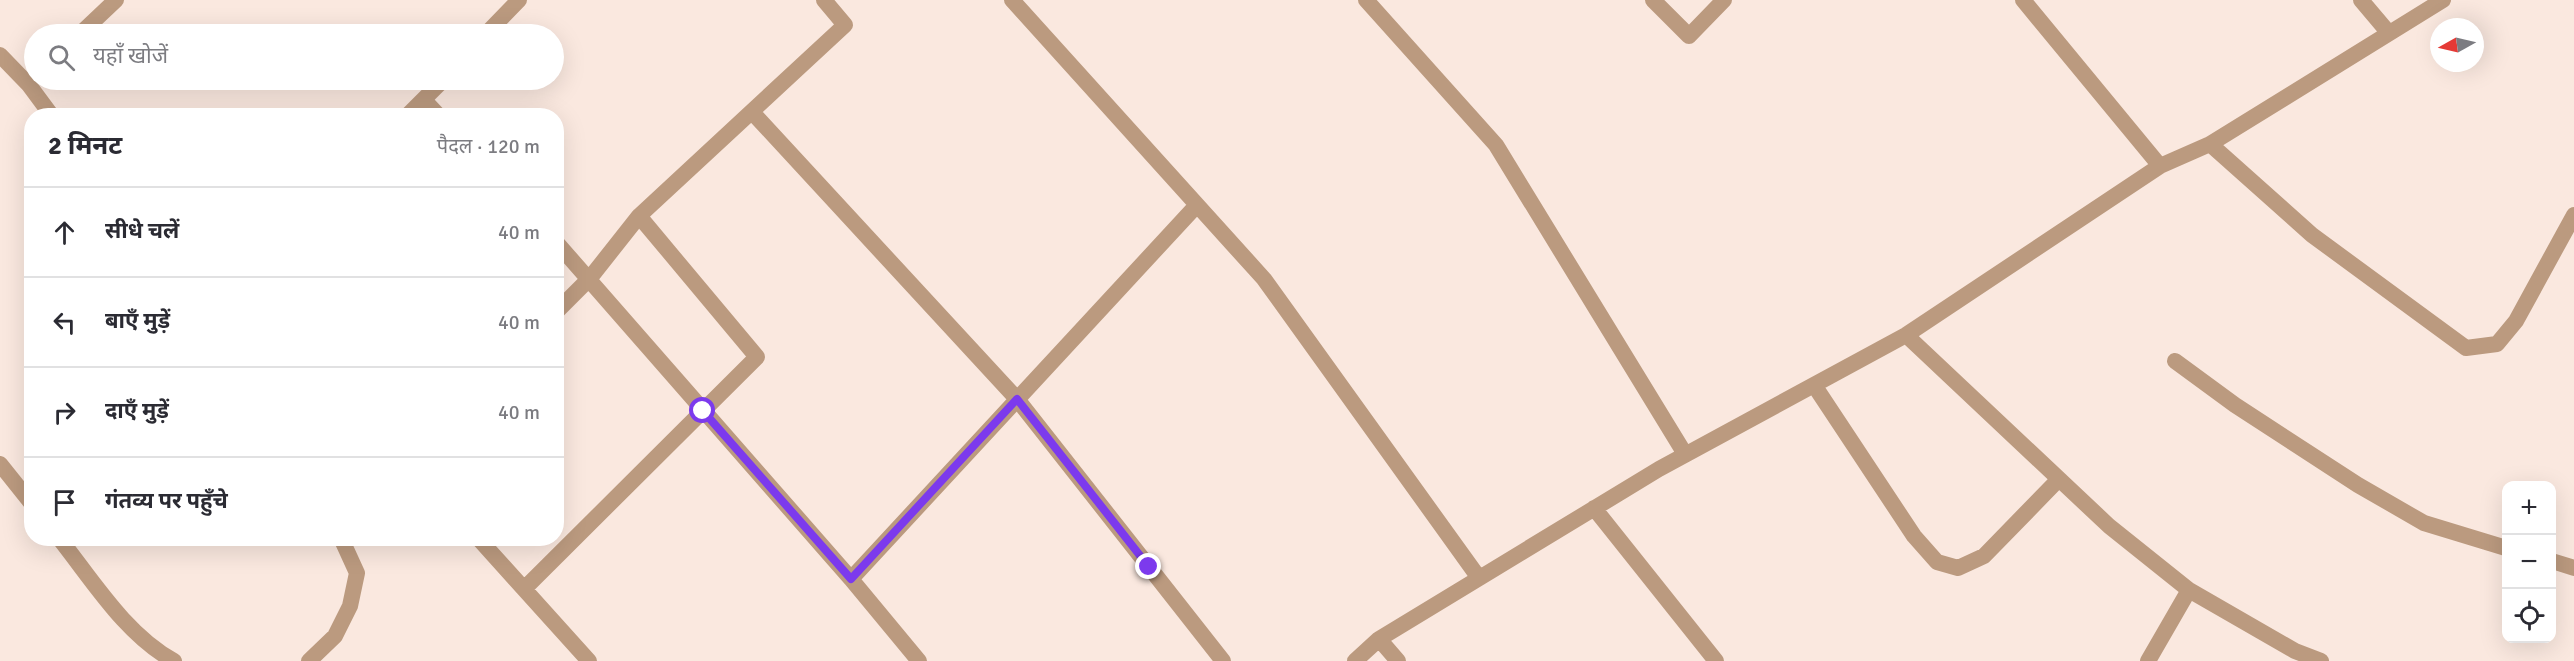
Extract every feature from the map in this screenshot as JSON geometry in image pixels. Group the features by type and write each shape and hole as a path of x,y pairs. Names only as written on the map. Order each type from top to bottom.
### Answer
{"street":[{"path":"91,24 116,0"},
{"path":"496,24 519,0"},
{"path":"564,304 590,278 639,216 845,25 824,0"},
{"path":"1012,0 1264,279 1479,578"},
{"path":"1366,0 1496,145 1685,454"},
{"path":"1653,0 1689,36 1724,0"},
{"path":"2022,0 2160,166"},
{"path":"2361,0 2388,32"},
{"path":"1355,661 1379,639 1685,454 1906,335 2160,166 2210,144 2443,0"},
{"path":"0,55 24,75"},
{"path":"37,90 47,108"},
{"path":"416,108 434,90"},
{"path":"424,100 432,108"},
{"path":"752,112 1017,399 1223,661"},
{"path":"2210,144 2312,236 2466,348 2497,344 2516,321 2574,215"},
{"path":"851,579 1197,205"},
{"path":"525,588 757,357 639,216"},
{"path":"564,250 851,579 919,661"},
{"path":"1906,335 2109,526 2189,590 2292,656 2321,661"},
{"path":"2175,361 2235,405 2424,524 2502,547"},
{"path":"1814,385 1914,536 1936,562 1958,568 1984,556 2059,479"},
{"path":"0,464 24,494"},
{"path":"1594,508 1716,661"},
{"path":"65,546 124,620 155,651 174,661"},
{"path":"309,661 335,636 351,606 357,573 345,546"},
{"path":"486,546 589,661"},
{"path":"2556,562 2574,568"},
{"path":"2148,661 2189,590"},
{"path":"1379,639 1398,661"}],"route":[{"path":"703,411 851,579 1017,399 1149,567"}]}
